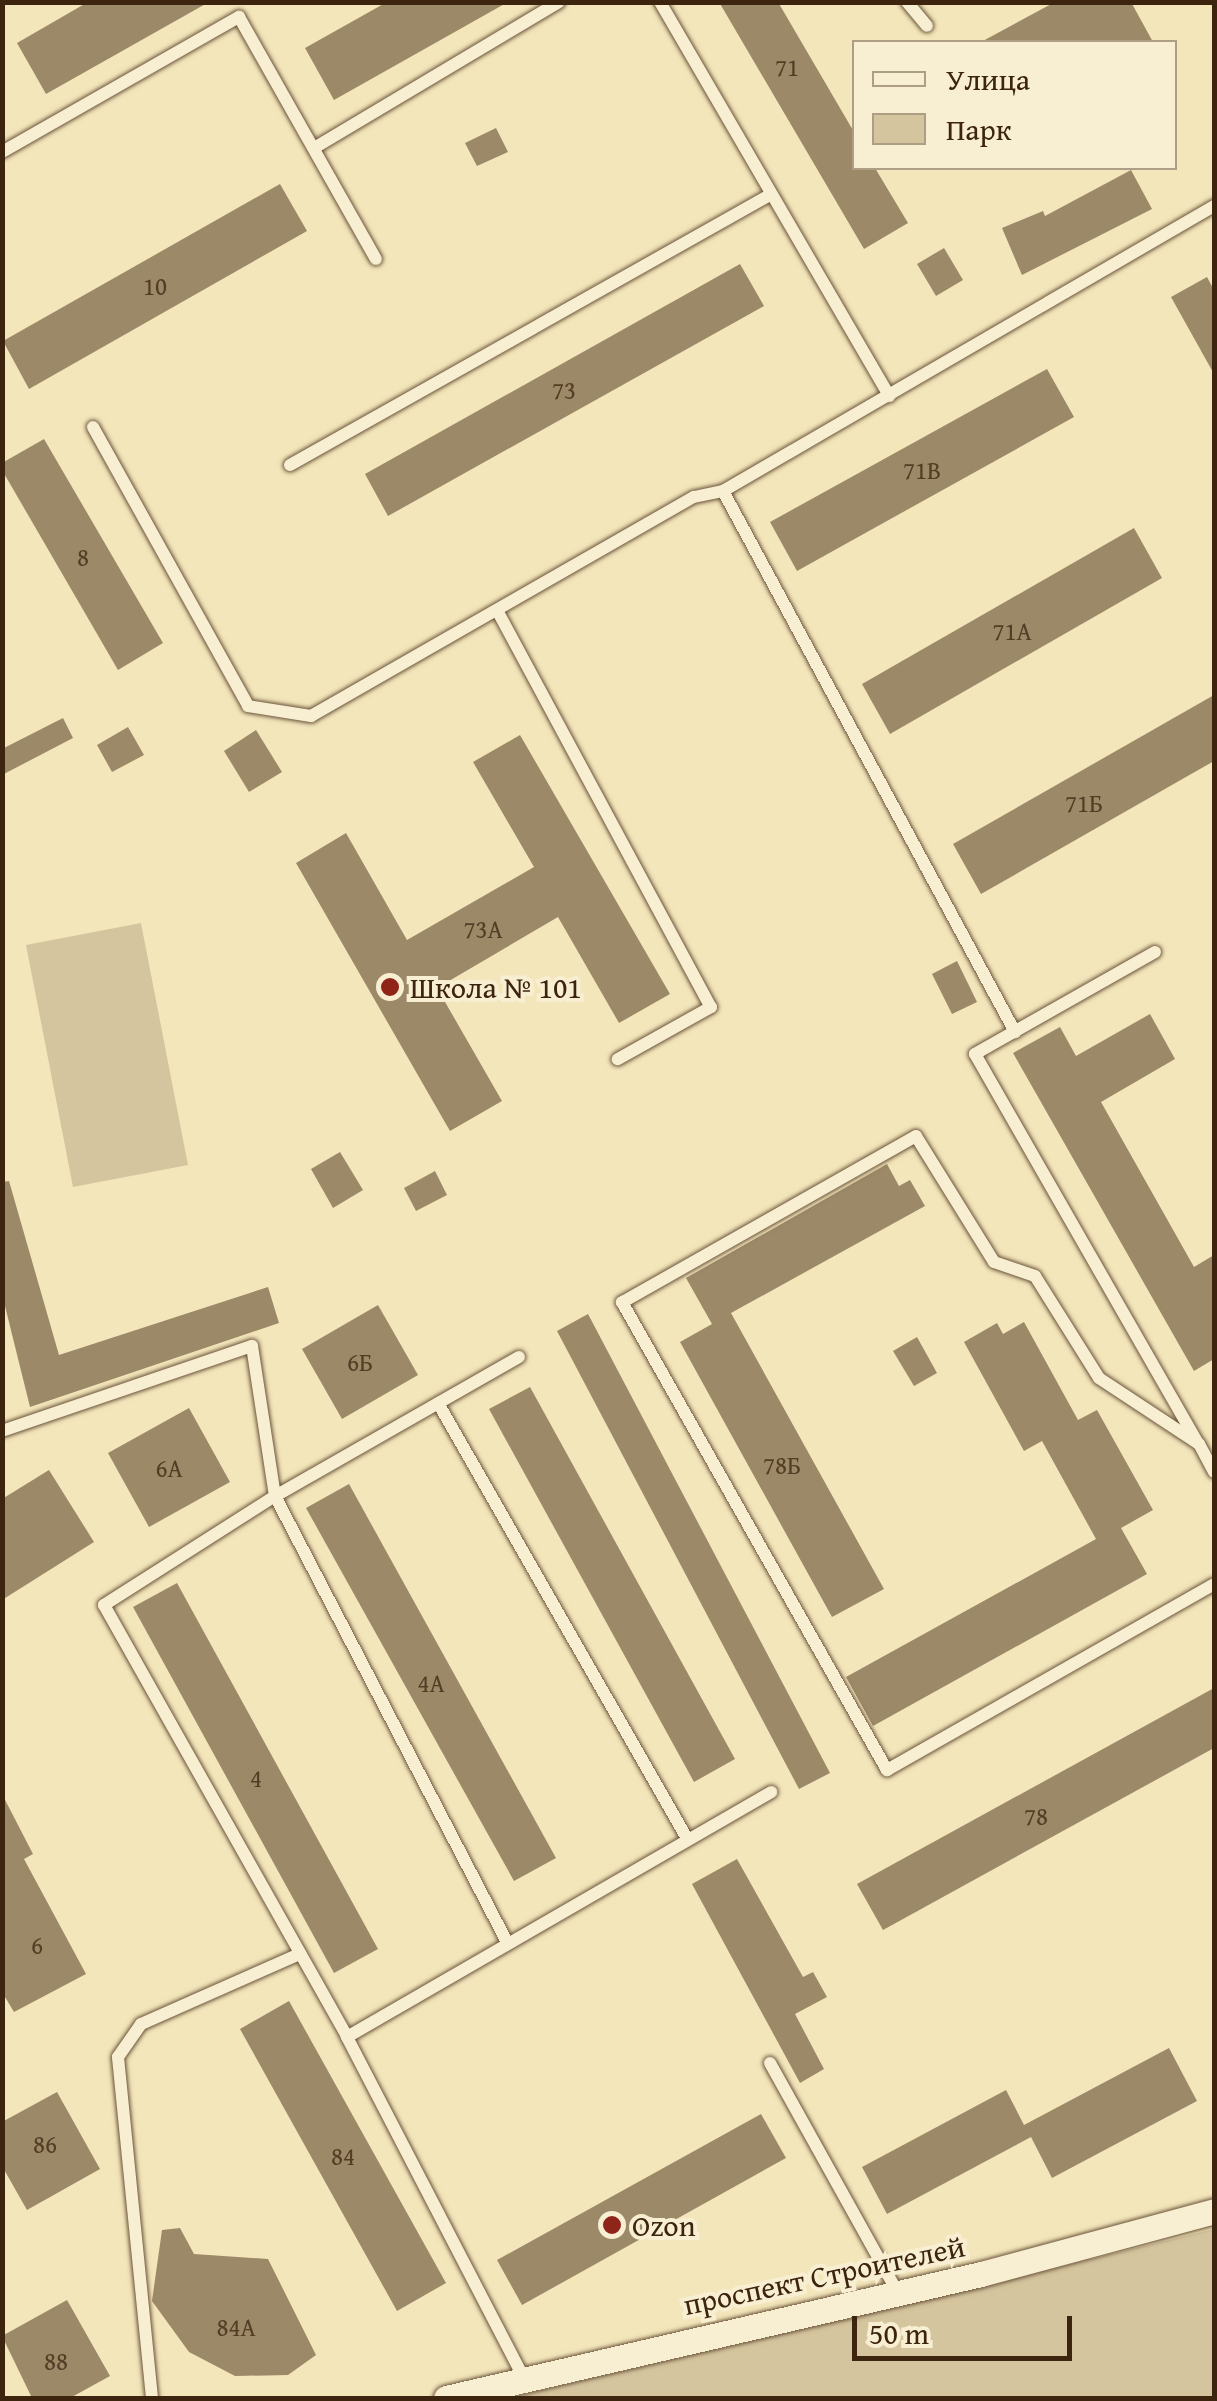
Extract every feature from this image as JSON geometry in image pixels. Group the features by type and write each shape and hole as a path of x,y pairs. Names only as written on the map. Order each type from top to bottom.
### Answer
{"street":[{"name":"проспект Строителей","path":"446,2398 896,2289 981,2274 1214,2211"}],"lane":[{"path":"314,148 558,2"},
{"path":"660,2 889,396"},
{"path":"907,2 927,26"},
{"path":"2,152 240,17 376,259"},
{"path":"290,465 770,196"},
{"path":"93,427 248,706 311,716 694,497 723,491 1213,211"},
{"path":"723,491 1014,1032"},
{"path":"498,612 711,1007 618,1059"},
{"path":"1155,952 975,1054 1214,1472"},
{"path":"1198,1444 1098,1378 1034,1276 994,1262 916,1136 622,1302 887,1770 1214,1584"},
{"path":"2,1431 252,1346 275,1496 508,1944"},
{"path":"519,1357 275,1496 104,1605 347,2038 523,2377"},
{"path":"438,1403 688,1840"},
{"path":"347,2038 772,1792"},
{"path":"152,2398 118,2057 142,2024 300,1954"},
{"path":"770,2063 896,2289"}],"green space":[{"path":"141,923 188,1165 73,1187 26,945"},
{"path":"1214,2229 1214,2398 509,2398 899,2306"}],"building":[{"path":"88,2 209,2 46,94 17,43"},
{"path":"387,2 508,2 334,100 305,48"},
{"path":"719,2 778,2 852,129 852,170 876,170 908,223 864,249"},
{"path":"1055,2 1131,2 1152,40 985,40"},
{"path":"496,128 508,152 477,166 465,143"},
{"path":"1131,170 1152,209 1022,275 1002,228 1043,211 1045,216"},
{"path":"280,184 307,231 29,389 3,341"},
{"path":"944,248 963,280 936,296 917,264"},
{"path":"740,264 764,306 388,516 365,474"},
{"path":"1207,277 1214,290 1214,374 1171,297"},
{"path":"1047,369 1074,417 797,571 770,522"},
{"path":"44,439 163,643 118,670 2,470 2,463"},
{"path":"1134,528 1162,578 890,734 862,684"},
{"path":"1214,695 1214,761 981,894 953,844"},
{"path":"63,718 73,738 2,775 2,749"},
{"path":"128,727 144,755 112,772 97,745"},
{"path":"256,730 282,772 249,792 224,751"},
{"path":"520,735 670,994 619,1023 558,917 437,988 502,1101 450,1131 296,863 346,833 407,940 534,867 473,762"},
{"path":"957,961 977,1002 952,1014 932,974"},
{"path":"1150,1014 1175,1059 1101,1102 1194,1267 1214,1255 1214,1359 1194,1371 1013,1053 1060,1027 1076,1056"},
{"path":"340,1152 363,1190 333,1208 311,1169"},
{"path":"887,1164 899,1186 910,1180 925,1206 731,1313 884,1589 832,1617 680,1342 712,1324 686,1278"},
{"path":"435,1171 447,1195 416,1211 404,1188"},
{"path":"9,1181 59,1355 268,1287 279,1323 30,1407 2,1294 2,1182"},
{"path":"378,1305 418,1375 342,1419 302,1349"},
{"path":"588,1314 830,1773 799,1789 557,1331"},
{"path":"1024,1322 1078,1420 1097,1410 1153,1510 1121,1528 1147,1574 873,1726 846,1677 1096,1539 1042,1441 1024,1451 964,1342 997,1323 1003,1334"},
{"path":"917,1337 937,1373 914,1386 893,1351"},
{"path":"530,1387 735,1759 694,1782 489,1409"},
{"path":"189,1408 230,1482 149,1527 108,1453"},
{"path":"49,1470 94,1542 2,1600 2,1499"},
{"path":"349,1484 556,1858 514,1881 306,1508"},
{"path":"177,1583 378,1949 334,1973 133,1607"},
{"path":"1214,1688 1214,1748 883,1930 857,1884"},
{"path":"2,1794 33,1854 24,1859 86,1974 14,2012 2,1992"},
{"path":"737,1859 803,1977 813,1972 827,1997 795,2014 824,2069 800,2083 692,1884"},
{"path":"289,2001 446,2283 397,2311 240,2029"},
{"path":"1169,2048 1197,2101 1052,2178 1031,2137 887,2214 862,2167 1006,2090 1024,2125"},
{"path":"57,2092 100,2169 27,2210 2,2166 2,2122"},
{"path":"761,2114 786,2158 522,2305 497,2260"},
{"path":"180,2228 194,2254 268,2259 316,2355 288,2375 235,2376 189,2352 152,2301 162,2230"},
{"path":"67,2300 110,2376 70,2398 32,2398 2,2336"}],"place":[{"name":"Школа № 101","path":"390,987"},
{"name":"Ozon","path":"612,2225"}]}
